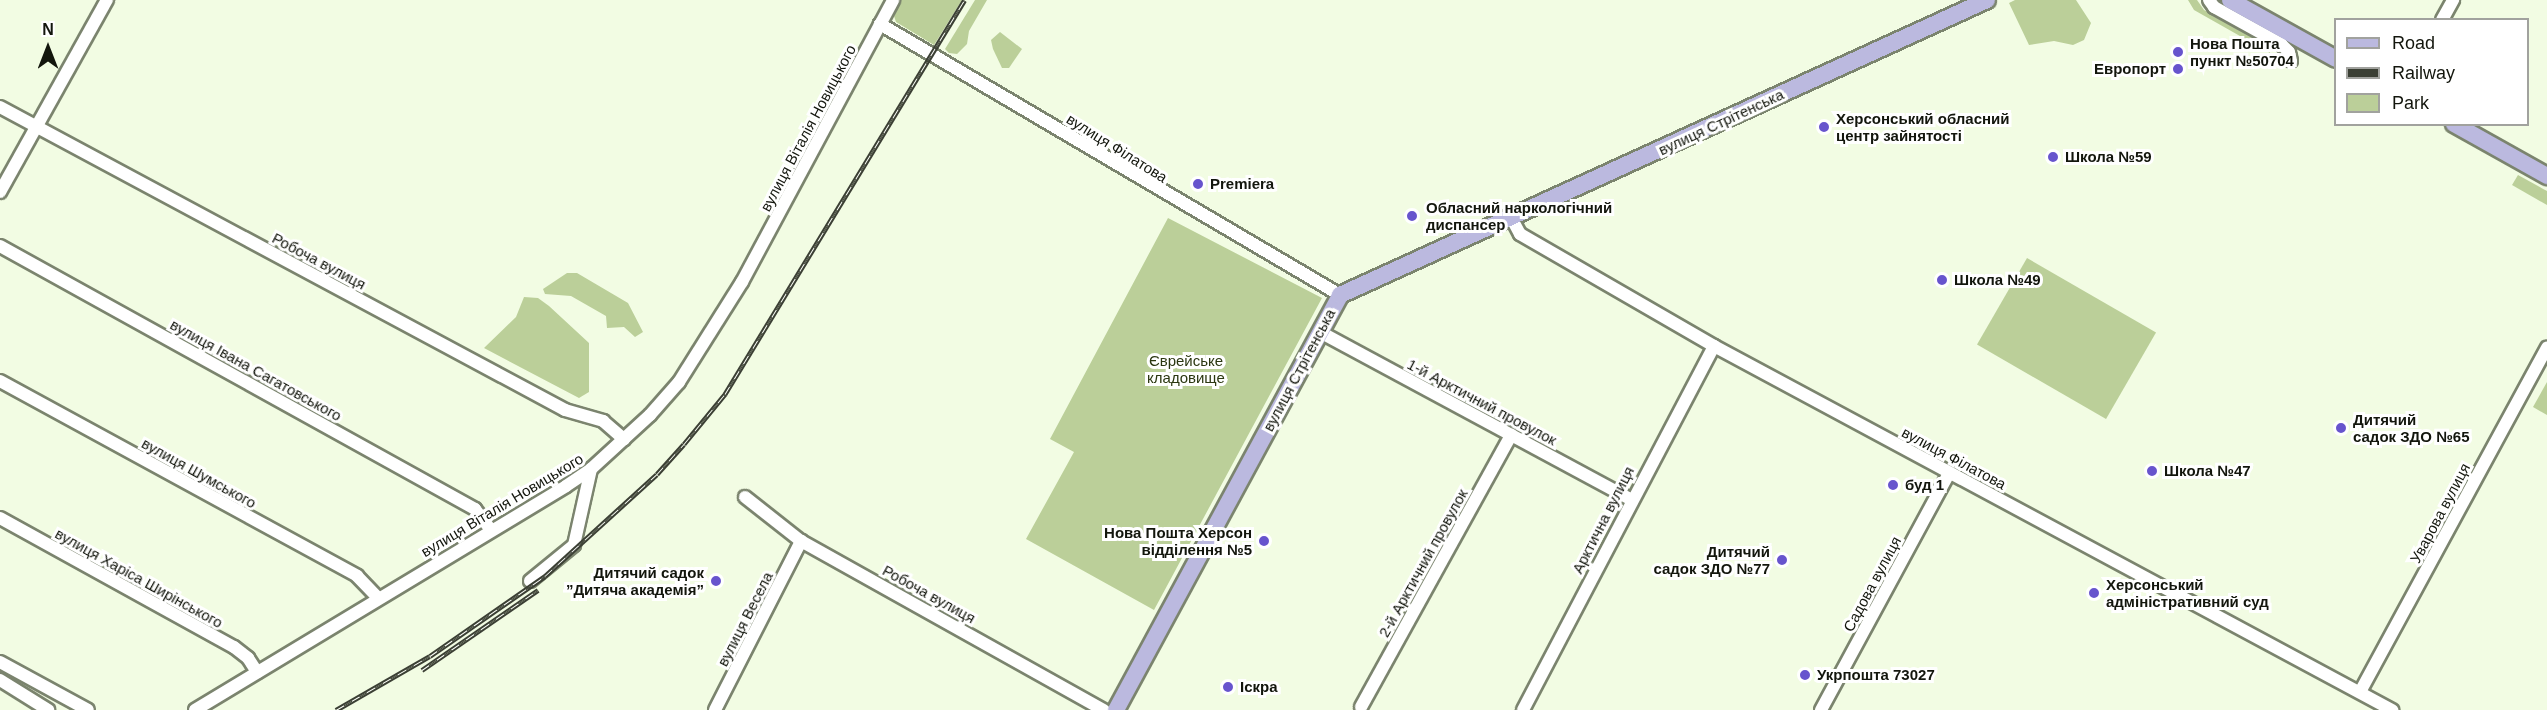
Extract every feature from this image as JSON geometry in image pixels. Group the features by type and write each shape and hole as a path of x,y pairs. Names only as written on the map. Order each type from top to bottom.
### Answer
{"main road":[{"name":"вулиця Стрітенська","path":"1941,22 1960,0"},
{"name":"вулиця Стрітенська","path":"1116,710 1340,295 1512,219 1987,0"},
{"path":"2230,0 2334,58"},
{"path":"2458,126 2547,176"}],"street":[{"path":"0,192 107,0"},
{"name":"вулиця Віталія Новицького","path":"195,710 490,529 591,470 624,439 679,382 742,282 893,0"},
{"path":"2209,0 2214,7 2281,44 2291,61"},
{"path":"2443,18 2453,0"},
{"name":"вулиця Філатова","path":"880,24 1340,295"},
{"name":"Робоча вулиця","path":"0,107 554,404 603,421 624,439"},
{"name":"вулиця Філатова","path":"1512,219 1520,234 1713,346 2392,710"},
{"name":"вулиця Івана Сагатовського","path":"0,246 475,509 490,529"},
{"name":"1-й Арктичний провулок","path":"1320,332 1630,499"},
{"name":"Арктична вулиця","path":"1523,710 1630,499 1713,346"},
{"name":"Уварова вулиця","path":"2360,692 2547,348"},
{"name":"вулиця Шумського","path":"0,381 357,576 378,598"},
{"name":"2-й Арктичний провулок","path":"1361,706 1510,435"},
{"path":"530,580 574,545 591,470"},
{"name":"Садова вулиця","path":"1821,710 1949,472"},
{"name":"Робоча вулиця","path":"745,497 801,541 1104,710"},
{"name":"вулиця Харіса Ширінського","path":"0,518 234,647 249,658 257,672"},
{"name":"вулиця Весела","path":"715,710 801,541"},
{"path":"0,662 88,710"},
{"path":"0,680 48,710"}],"green space":[{"path":"900,0 962,0 934,45 896,22 894,16"},
{"path":"975,0 987,0 969,31 967,44 957,54 949,53 945,49"},
{"path":"2015,0 2076,0 2091,23 2084,40 2073,45 2054,41 2029,45 2009,3"},
{"path":"2188,0 2197,0 2204,10 2270,47 2270,53 2194,10"},
{"path":"1000,32 1022,49 1009,68 1002,68 993,49 991,40"},
{"path":"2518,175 2547,191 2547,205 2512,185"},
{"name":"Єврейське кладовище","path":"1168,218 1322,298 1154,610 1026,539 1074,452 1050,439"},
{"path":"306,256 311,256 359,281 360,287 355,288 307,262"},
{"path":"2027,258 2156,332 2106,419 1977,345"},
{"path":"567,273 577,273 628,303 643,332 635,337 624,327 607,328 606,316 571,296 545,294 543,289"},
{"path":"524,297 538,298 589,343 589,392 579,398 484,348 516,317"},
{"path":"2547,382 2547,415 2533,407"}],"railway":[{"path":"336,710 430,656 545,576 657,474 684,444 725,394 965,0"},
{"path":"422,670 538,590"}],"place":[{"name":"Нова Пошта пункт №50704","path":"2178,52"},
{"name":"Европорт","path":"2178,69"},
{"name":"Херсонський обласний центр зайнятості","path":"1824,127"},
{"name":"Школа №59","path":"2053,157"},
{"name":"Premiera","path":"1198,184"},
{"name":"Обласний наркологічний диспансер","path":"1412,216"},
{"name":"Школа №49","path":"1942,280"},
{"name":"Дитячий садок ЗДО №65","path":"2341,428"},
{"name":"Школа №47","path":"2152,471"},
{"name":"буд 1","path":"1893,485"},
{"name":"Нова Пошта Херсон відділення №5","path":"1264,541"},
{"name":"Дитячий садок ЗДО №77","path":"1782,560"},
{"name":"Дитячий садок ”Дитяча академія”","path":"716,581"},
{"name":"Херсонський адміністративний суд","path":"2094,593"},
{"name":"Укрпошта 73027","path":"1805,675"},
{"name":"Іскра","path":"1228,687"}]}
